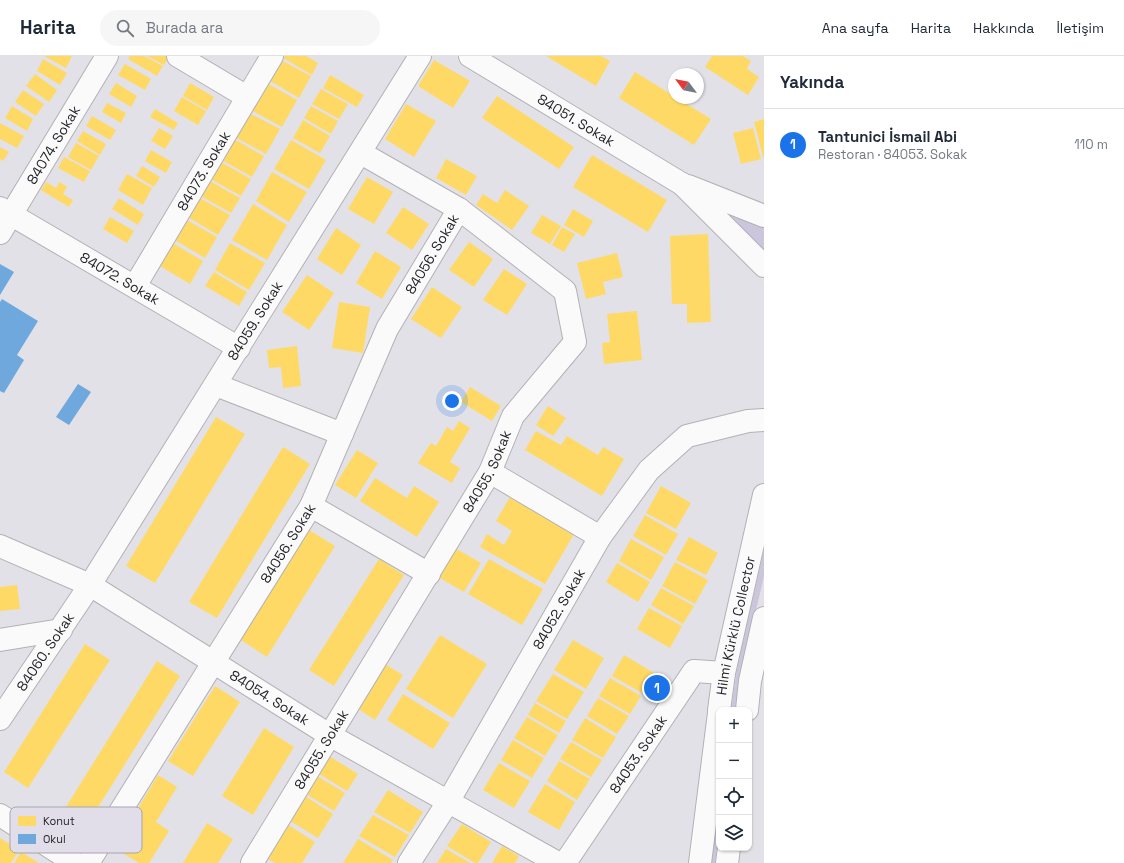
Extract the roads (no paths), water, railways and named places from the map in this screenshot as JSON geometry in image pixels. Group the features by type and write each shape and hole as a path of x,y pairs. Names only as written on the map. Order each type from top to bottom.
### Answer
{"street":[{"name":"84074. Sokak","path":"0,233 6,212 107,56"},
{"path":"178,56 247,97"},
{"name":"84073. Sokak","path":"135,286 272,56"},
{"name":"84059. Sokak","path":"90,585 361,153 420,56"},
{"name":"84051. Sokak","path":"470,56 682,184"},
{"name":"84055. Sokak","path":"252,863 331,736 490,472 513,416 575,342 565,291 459,209 361,153"},
{"path":"682,184 764,216"},
{"path":"682,184 764,266"},
{"name":"84056. Sokak","path":"123,807 311,506 387,329 459,209"},
{"name":"84072. Sokak","path":"6,212 239,348"},
{"path":"216,385 342,434"},
{"name":"84052. Sokak","path":"409,863 448,802 600,537 649,470 687,436 748,421 764,420"},
{"path":"490,472 600,537"},
{"name":"Hilmi Kürklü Collector","path":"719,707 724,673 764,495"},
{"path":"311,506 429,574"},
{"name":"84054. Sokak","path":"0,546 90,585 331,736 558,863"},
{"name":"84060. Sokak","path":"0,719 90,585"},
{"name":"Hilmi Kürklü Collector","path":"747,707 750,681 764,618"},
{"path":"0,640 61,630"},
{"name":"84053. Sokak","path":"565,863 694,671 724,673"},
{"name":"Hilmi Kürklü Collector","path":"700,863 716,737"},
{"path":"0,815 10,821"},
{"path":"727,863 729,851"},
{"path":"59,853 75,863"},
{"name":"84056. Sokak","path":"88,863 94,853"}],"place":[{"name":"Tantunici İsmail Abi","path":"657,688"}]}
